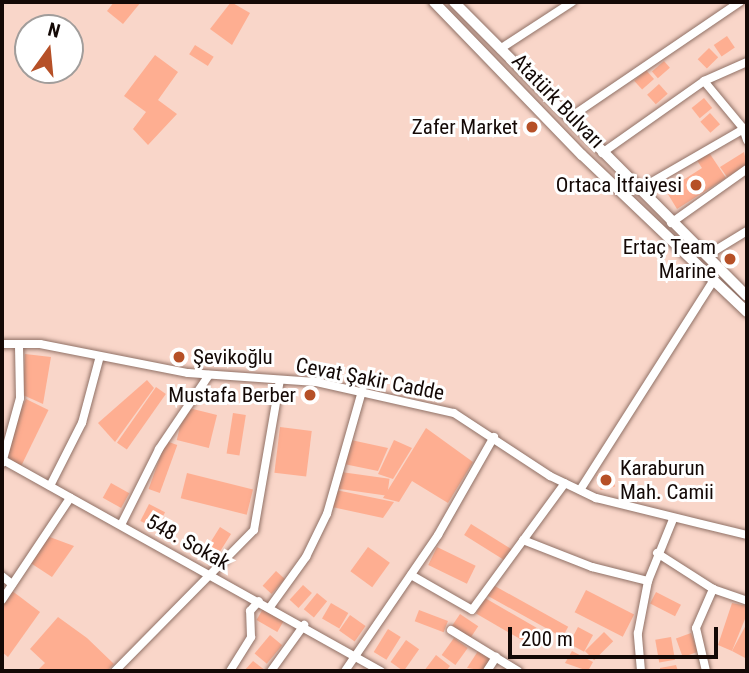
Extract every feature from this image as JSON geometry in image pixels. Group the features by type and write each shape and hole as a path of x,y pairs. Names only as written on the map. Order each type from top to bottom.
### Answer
{"main road":[{"name":"Atatürk Bulvarı","path":"434,2 582,155 747,312"},
{"name":"Atatürk Bulvarı","path":"454,2 638,190 747,296"}],"street":[{"path":"500,49 572,2"},
{"path":"569,118 740,2"},
{"path":"602,153 704,81 747,62"},
{"path":"704,81 745,128 747,140"},
{"path":"638,190 745,128"},
{"path":"671,223 747,169"},
{"path":"706,256 747,231"},
{"path":"580,490 714,280"},
{"name":"Cevat Şakir Cadde","path":"2,344 100,356 209,375 280,380 362,391 454,413 580,490 673,519 747,535"},
{"path":"3,461 20,398 19,344"},
{"path":"50,486 82,423 100,356"},
{"path":"121,525 159,449 209,375"},
{"path":"118,668 254,530 280,380"},
{"path":"270,607 306,557 327,514 362,391"},
{"path":"345,671 411,575 494,437"},
{"name":"548. Sokak","path":"3,461 304,625 381,671"},
{"path":"411,575 472,610 565,483"},
{"path":"2,600 70,498"},
{"path":"641,671 638,633 648,581 657,553 673,519"},
{"path":"523,540 592,567 648,581"},
{"path":"657,553 713,589 747,601"},
{"path":"2,576 12,584"},
{"path":"706,671 696,628 713,589"},
{"path":"230,671 251,638 250,611 259,601"},
{"path":"271,671 304,625"},
{"path":"452,630 518,671"},
{"path":"487,671 496,657"},
{"path":"118,668 132,671"}],"building":[{"path":"114,2 141,2 123,24 107,11"},
{"path":"231,2 250,13 232,45 210,29"},
{"path":"727,36 735,48 722,57 714,45"},
{"path":"195,45 214,57 208,66 189,54"},
{"path":"709,48 718,57 707,69 698,59"},
{"path":"155,55 178,72 158,100 177,114 148,145 133,129 146,112 124,96"},
{"path":"664,61 670,68 658,78 652,71"},
{"path":"646,70 654,79 642,90 634,81"},
{"path":"659,84 668,94 656,104 647,95"},
{"path":"704,98 712,108 700,118 692,108"},
{"path":"710,113 720,124 710,133 700,122"},
{"name":"Ortaca İtfaiyesi","path":"708,151 726,178 677,209 666,191 702,168 696,159"},
{"path":"744,152 747,165 727,177 720,167"},
{"path":"25,354 51,357 43,404 23,395"},
{"path":"147,380 154,388 115,442 98,423"},
{"path":"156,387 166,394 127,450 117,443"},
{"path":"26,399 48,410 21,466 2,456 2,448"},
{"path":"185,407 217,415 209,448 177,440"},
{"path":"233,413 246,415 239,456 227,453"},
{"path":"280,427 312,431 306,477 274,473"},
{"path":"426,428 473,462 448,503 412,481 399,502 383,498"},
{"path":"351,440 388,448 378,471 344,464"},
{"path":"394,440 412,448 393,479 378,474"},
{"path":"166,441 177,445 160,493 149,489"},
{"name":"Karaburun Mah. Camii","path":"611,471 615,486 601,490 597,475"},
{"path":"341,472 390,479 387,496 339,489"},
{"path":"187,473 253,489 247,515 181,498"},
{"path":"111,483 129,493 121,508 103,498"},
{"path":"336,490 394,502 383,518 332,507"},
{"path":"149,504 165,512 156,529 140,521"},
{"path":"166,519 176,524 170,536 160,531"},
{"path":"471,524 513,550 506,561 464,535"},
{"path":"220,527 231,534 215,560 204,553"},
{"path":"47,536 74,546 52,577 29,562"},
{"path":"368,547 390,563 372,587 350,571"},
{"path":"437,547 476,566 467,584 428,565"},
{"path":"276,571 285,579 272,594 263,586"},
{"path":"303,585 312,593 299,608 290,600"},
{"path":"493,585 568,627 562,637 487,595"},
{"path":"11,590 40,612 8,657 2,652 2,606"},
{"path":"586,590 634,615 623,637 575,612"},
{"path":"656,592 681,605 675,616 650,604"},
{"path":"317,593 327,601 314,618 304,609"},
{"path":"485,598 540,630 531,646 476,614"},
{"path":"331,603 348,613 339,629 322,619"},
{"path":"732,603 747,606 747,614 732,651 718,645"},
{"path":"264,607 285,619 277,632 256,620"},
{"path":"419,610 448,621 444,632 415,621"},
{"path":"460,614 478,626 470,639 452,626"},
{"path":"350,615 366,626 355,641 339,631"},
{"path":"58,617 87,638 114,664 107,671 37,671 45,663 30,649"},
{"path":"747,623 747,659 732,651"},
{"path":"578,627 593,635 584,652 569,644"},
{"path":"388,629 401,637 386,660 374,652"},
{"path":"604,632 613,641 594,660 585,651"},
{"path":"691,633 698,652 683,657 676,638"},
{"path":"270,635 282,645 267,664 255,653"},
{"path":"671,637 675,660 659,662 655,640"},
{"path":"454,638 468,648 455,665 442,655"},
{"path":"406,640 419,649 404,671 391,662"},
{"path":"478,651 493,661 486,671 467,668"},
{"path":"572,651 593,662 588,671 565,663"},
{"path":"436,655 450,666 446,671 424,671"},
{"path":"253,661 266,671 244,671"},
{"path":"676,665 678,671 660,671 660,668"}],"place":[{"name":"Zafer Market","path":"532,127"},
{"name":"Ortaca İtfaiyesi","path":"696,185"},
{"name":"Ertaç Team Marine","path":"730,259"},
{"name":"Şevikoğlu","path":"179,357"},
{"name":"Mustafa Berber","path":"310,395"},
{"name":"Karaburun Mah. Camii","path":"606,480"}]}
